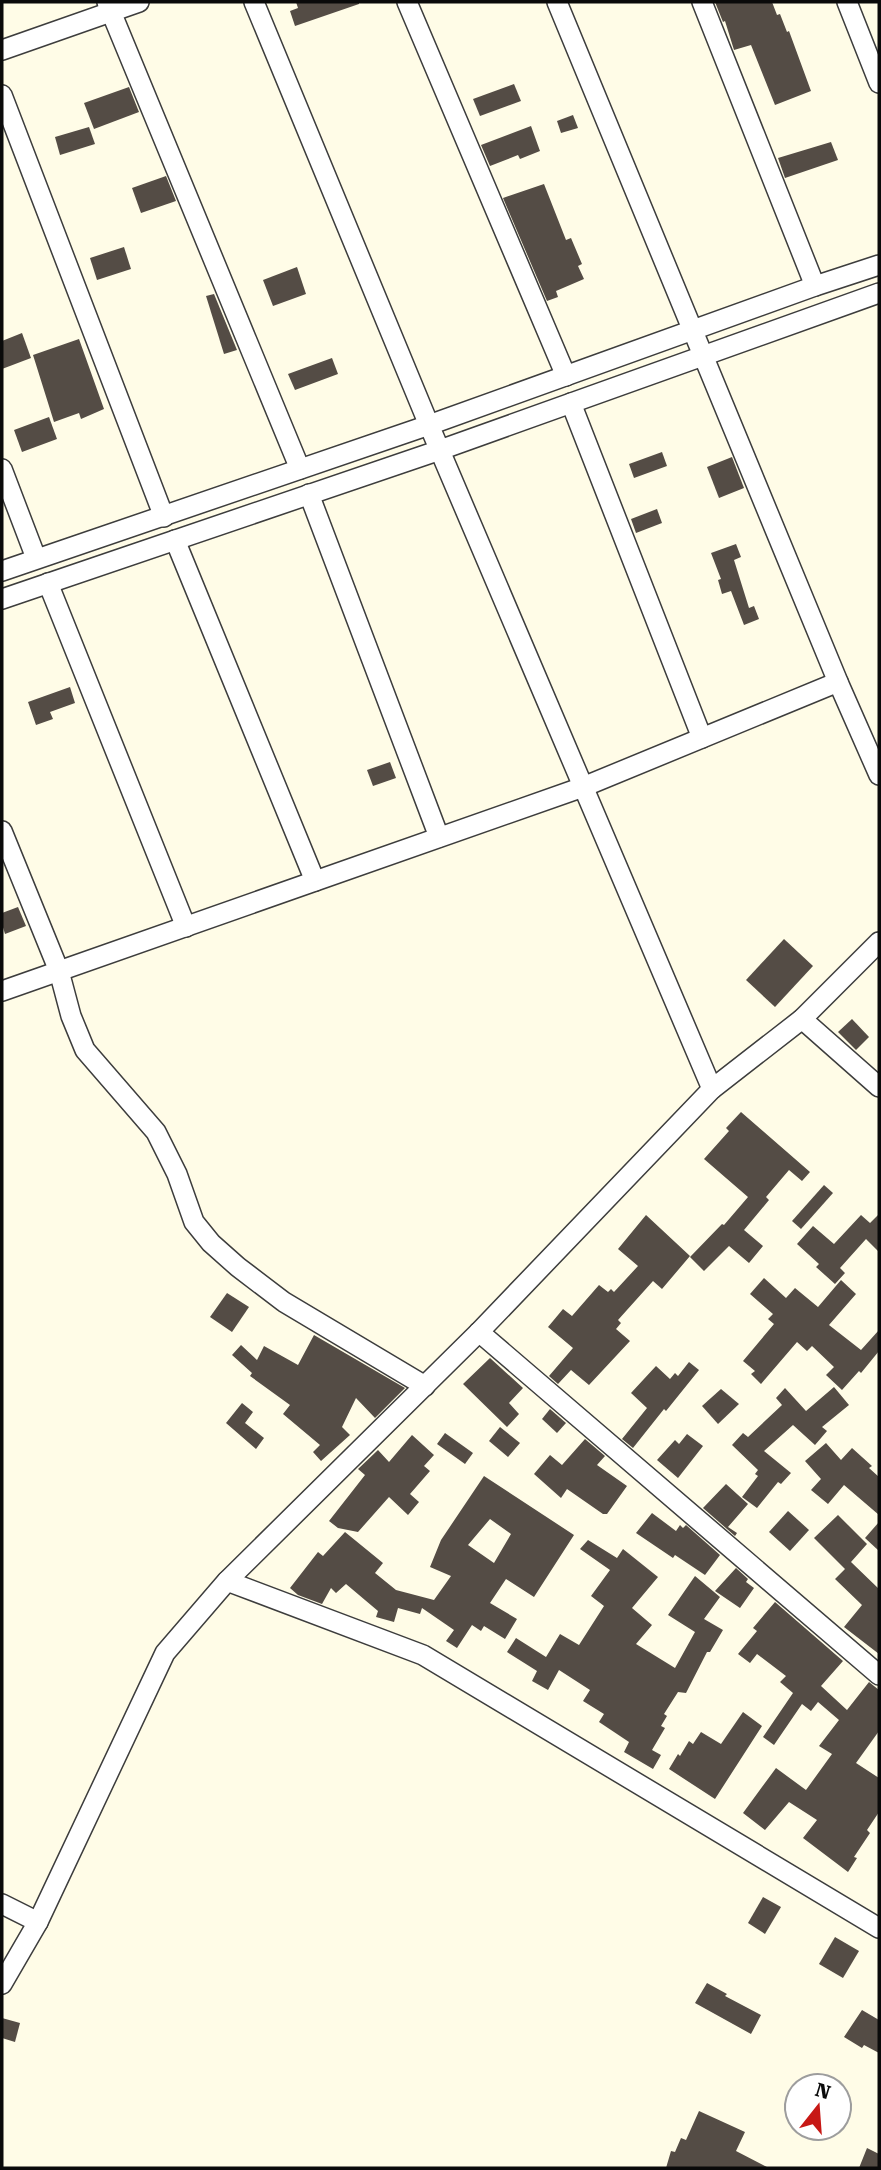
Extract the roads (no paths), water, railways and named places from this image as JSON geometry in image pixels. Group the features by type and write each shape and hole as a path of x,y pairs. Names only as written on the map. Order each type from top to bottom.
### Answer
{"street":[{"path":"2,50 109,7 139,2"},
{"path":"254,2 429,425 712,1089"},
{"path":"407,2 566,376"},
{"path":"557,2 879,775"},
{"path":"702,2 815,286"},
{"path":"847,2 879,83"},
{"path":"109,7 300,469"},
{"path":"2,95 164,517"},
{"path":"2,571 429,425 879,265"},
{"path":"2,599 440,450 879,293"},
{"path":"571,403 702,738"},
{"path":"2,470 36,558"},
{"path":"310,494 439,837"},
{"path":"175,540 315,881"},
{"path":"48,583 186,927"},
{"path":"2,991 583,787 838,682"},
{"path":"2,831 59,971 71,1016 85,1050 156,1132 177,1174 194,1222 211,1243 237,1267 284,1302 425,1386"},
{"path":"2,1984 38,1922 165,1653 227,1581 479,1332 712,1089 803,1019 879,942"},
{"path":"803,1019 879,1087"},
{"path":"479,1332 879,1675"},
{"path":"227,1581 423,1655 879,1928"},
{"path":"2,1904 38,1922"}]}
